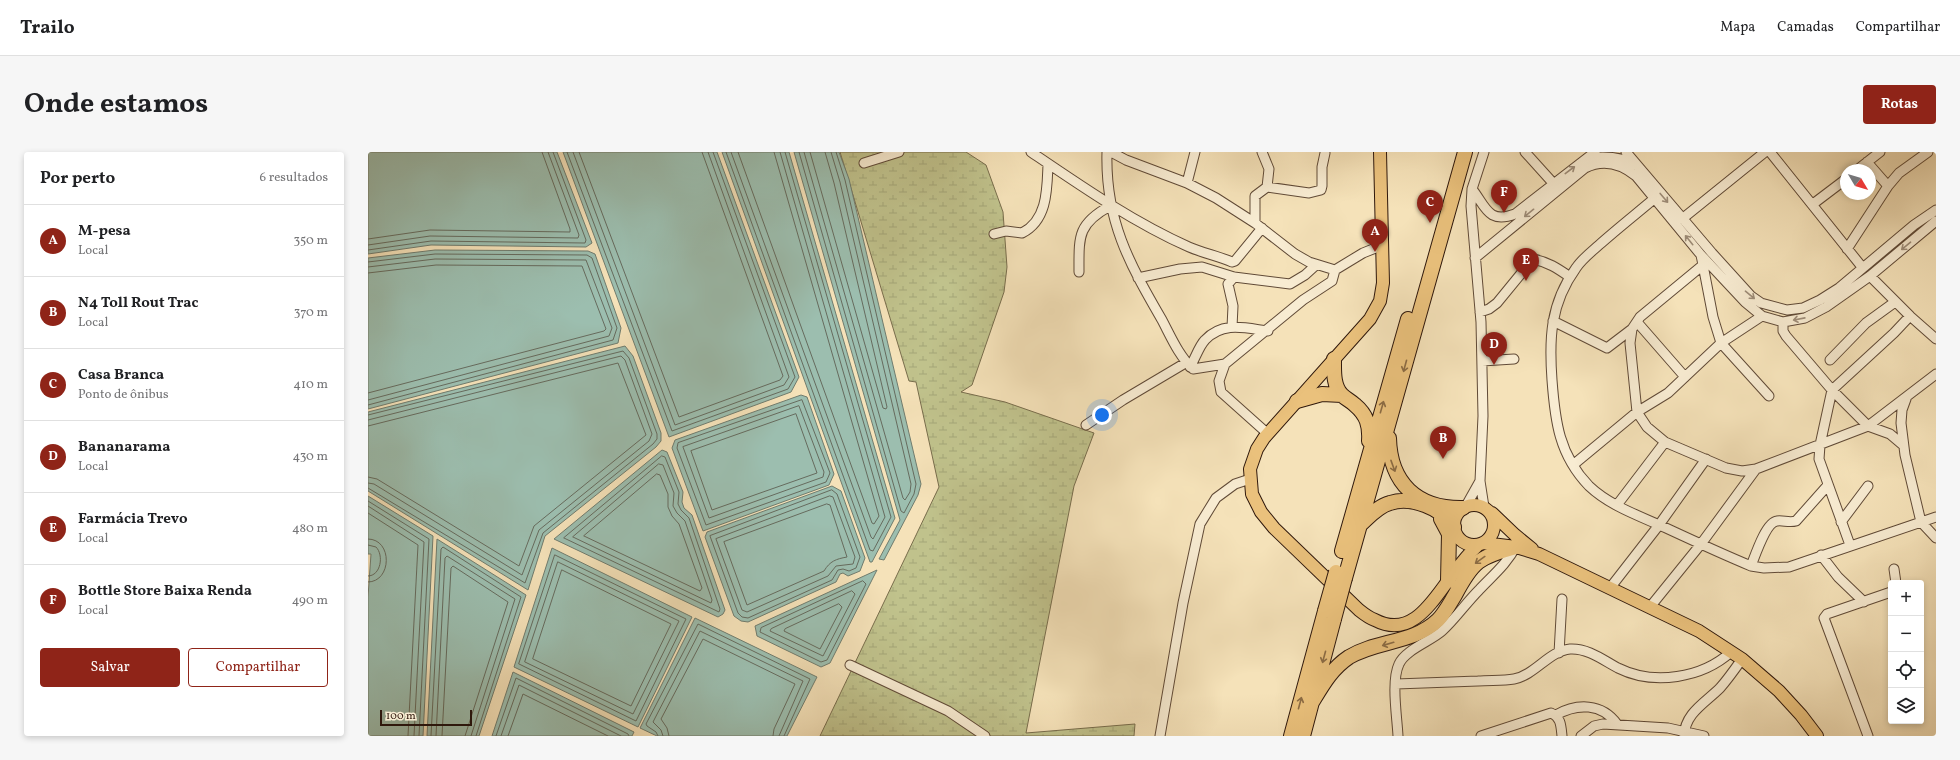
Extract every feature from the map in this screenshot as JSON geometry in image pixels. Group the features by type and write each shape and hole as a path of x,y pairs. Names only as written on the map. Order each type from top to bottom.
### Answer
{"highway":[{"path":"1302,736 1311,704 1330,615 1368,458 1455,152"},
{"path":"1340,575 1360,525 1465,152"},
{"path":"1334,359 1335,380 1342,395 1355,404 1366,417 1370,431 1368,458"},
{"path":"1297,401 1322,394 1342,395"},
{"path":"1388,427 1391,462 1398,478 1404,486 1416,496 1424,500 1452,508 1465,507"},
{"path":"1360,525 1382,506 1391,502 1417,502 1446,517 1455,530"},
{"path":"1426,506 1440,517 1449,534 1448,580"},
{"path":"1311,704 1335,668 1350,657 1366,650 1410,638 1429,628 1439,619 1477,562 1487,555 1515,541"},
{"path":"1292,736 1330,615"}],"main road":[{"path":"1380,152 1383,245 1383,283 1380,301 1370,319 1268,434 1253,458 1250,469 1252,494 1256,504 1274,528 1359,610 1375,621 1386,624 1401,624 1411,620 1434,602 1464,559 1480,544 1491,537 1495,527 1488,510"},
{"path":"1448,580 1456,551 1456,516 1465,507 1478,504 1488,510 1515,541 1699,631 1742,659 1779,691 1801,715 1817,736"},
{"path":"1455,530 1462,541 1467,544 1515,541"}],"street":[{"path":"864,163 899,152"},
{"path":"1031,152 1110,205 1138,221 1189,247 1215,254 1232,262 1235,261 1258,226 1255,196 1267,187 1310,193 1321,190 1322,167 1325,153"},
{"path":"1107,152 1110,205 1125,251 1138,278 1192,369 1202,369 1225,364 1268,331 1303,300 1332,281 1335,270 1363,252 1383,245"},
{"path":"1112,152 1126,160 1187,183 1216,198 1258,226 1295,254 1316,265 1335,270"},
{"path":"1187,183 1195,152"},
{"path":"1262,152 1269,169 1267,187"},
{"path":"1484,152 1472,189 1471,206 1480,312 1482,361 1483,416 1480,481 1488,510"},
{"path":"1525,152 1553,183"},
{"path":"1626,152 1682,219 1751,296 1773,307 1787,310 1803,308 1820,300 1839,288 1862,267 1936,210"},
{"path":"1682,219 1765,152"},
{"path":"1770,152 1862,267"},
{"path":"1864,164 1880,152"},
{"path":"1848,249 1888,186 1900,173 1928,152"},
{"path":"1472,189 1491,215 1499,218 1515,214 1592,154 1630,161 1640,167"},
{"path":"1867,162 1888,186"},
{"path":"1475,258 1559,189 1591,165 1609,163 1627,169 1655,198 1701,255 1732,289 1762,316 1783,322 1805,318 1826,307 1870,276 1936,221"},
{"path":"994,234 1006,231 1022,232 1032,226 1043,210 1046,200 1048,164"},
{"path":"1813,204 1840,184"},
{"path":"1655,198 1586,257 1570,277 1557,303 1549,345 1554,412 1559,436 1573,465 1590,486 1617,505 1659,525 1751,566 1764,568 1789,567 1936,517"},
{"path":"1079,272 1079,244 1082,233 1088,222 1096,214 1110,205"},
{"path":"1701,255 1713,317 1721,343 1768,396"},
{"path":"1480,312 1489,309 1497,303 1533,259 1545,261 1570,277"},
{"path":"1138,278 1190,267 1202,268 1234,276 1290,284 1305,275 1316,265"},
{"path":"1553,321 1607,348 1703,265"},
{"path":"1232,327 1233,306 1228,284 1234,276"},
{"path":"1870,276 1895,302 1936,339"},
{"path":"1830,360 1866,323 1895,302"},
{"path":"1573,465 1637,412 1668,393 1721,343 1762,316"},
{"path":"1850,545 1819,459 1820,445 1832,390 1894,333 1910,316"},
{"path":"1783,322 1783,331 1786,336 1832,390 1868,426 1890,434 1903,445"},
{"path":"1635,325 1686,377"},
{"path":"1635,325 1630,343 1637,412 1646,427 1665,442 1726,468 1742,471 1756,469 1868,426 1906,399 1936,374"},
{"path":"1086,425 1123,400 1189,365 1205,340 1220,329 1232,327 1268,331"},
{"path":"1482,361 1514,359"},
{"path":"1225,364 1220,382 1222,392 1268,434"},
{"path":"1906,399 1901,416 1903,445 1921,522 1936,538"},
{"path":"1617,505 1665,442"},
{"path":"1807,450 1819,459"},
{"path":"1610,588 1659,525 1706,460"},
{"path":"1650,607 1701,544 1756,469"},
{"path":"1160,736 1182,603 1200,524 1216,498 1235,484 1250,479"},
{"path":"1465,507 1480,481"},
{"path":"1751,566 1762,538 1774,522 1779,520 1790,523 1796,521 1828,485"},
{"path":"1841,522 1868,486"},
{"path":"1398,736 1396,673 1400,662 1408,653 1441,632 1449,624 1511,556 1515,541"},
{"path":"1822,555 1838,578 1864,602"},
{"path":"1894,569 1896,580"},
{"path":"1868,736 1824,618 1827,614 1888,593"},
{"path":"1559,653 1562,598"},
{"path":"1396,684 1515,679 1559,653 1570,649 1582,650 1631,674 1649,677 1665,677 1696,673 1713,666 1731,652"},
{"path":"1684,733 1687,720 1693,712 1721,686 1742,659"},
{"path":"850,665 948,711 985,736"},
{"path":"1556,715 1568,708 1578,706 1595,708 1606,712 1617,724"},
{"path":"1482,736 1551,713 1556,715 1560,720 1562,736"},
{"path":"1581,736 1594,726 1603,724 1617,724 1704,736"}],"green space":[{"path":"840,152 966,152 986,165 1003,212 1007,267 1004,292 972,385 961,392 1005,402 1094,433 1074,486 1026,733 1135,724 1134,736 820,736 939,487 916,382 909,381"}],"water":[{"path":"368,152 557,152 592,243 586,247 431,245 368,254"},
{"path":"563,152 717,152 799,377 791,392 669,437"},
{"path":"722,152 789,152 895,518 872,562 870,562"},
{"path":"794,152 839,152 849,179 921,484 918,495 884,560 879,559 900,520"},
{"path":"435,250 588,251 595,254 621,328 618,343 368,409 368,258"},
{"path":"625,346 633,356 661,433 661,441 656,447 545,536 528,590 368,491 368,412"},
{"path":"801,395 807,397 834,474 829,485 703,531 672,448 675,440"},
{"path":"662,450 667,452 683,492 682,502 684,508 692,515 725,610 723,614 718,617 554,539"},
{"path":"832,486 841,491 865,558 860,571 848,576 843,573 840,574 836,582 748,622 741,621 734,616 705,537 707,532"},
{"path":"368,496 433,536 423,736 368,736 368,597 371,554 368,554"},
{"path":"437,539 526,595 479,736 427,736"},
{"path":"552,548 692,617 638,727 514,667"},
{"path":"877,570 830,663 821,667 757,636 755,626"},
{"path":"695,618 817,677 787,736 657,736 640,728"},
{"path":"513,672 634,732 632,736 492,736"}],"place":[{"name":"Bottle Store Baixa Renda","path":"1504,213"},
{"name":"Casa Branca","path":"1430,223"},
{"name":"M-pesa","path":"1375,252"},
{"name":"Farmácia Trevo","path":"1526,281"},
{"name":"Bananarama","path":"1494,365"},
{"name":"N4 Toll Rout Trac","path":"1443,459"}]}
